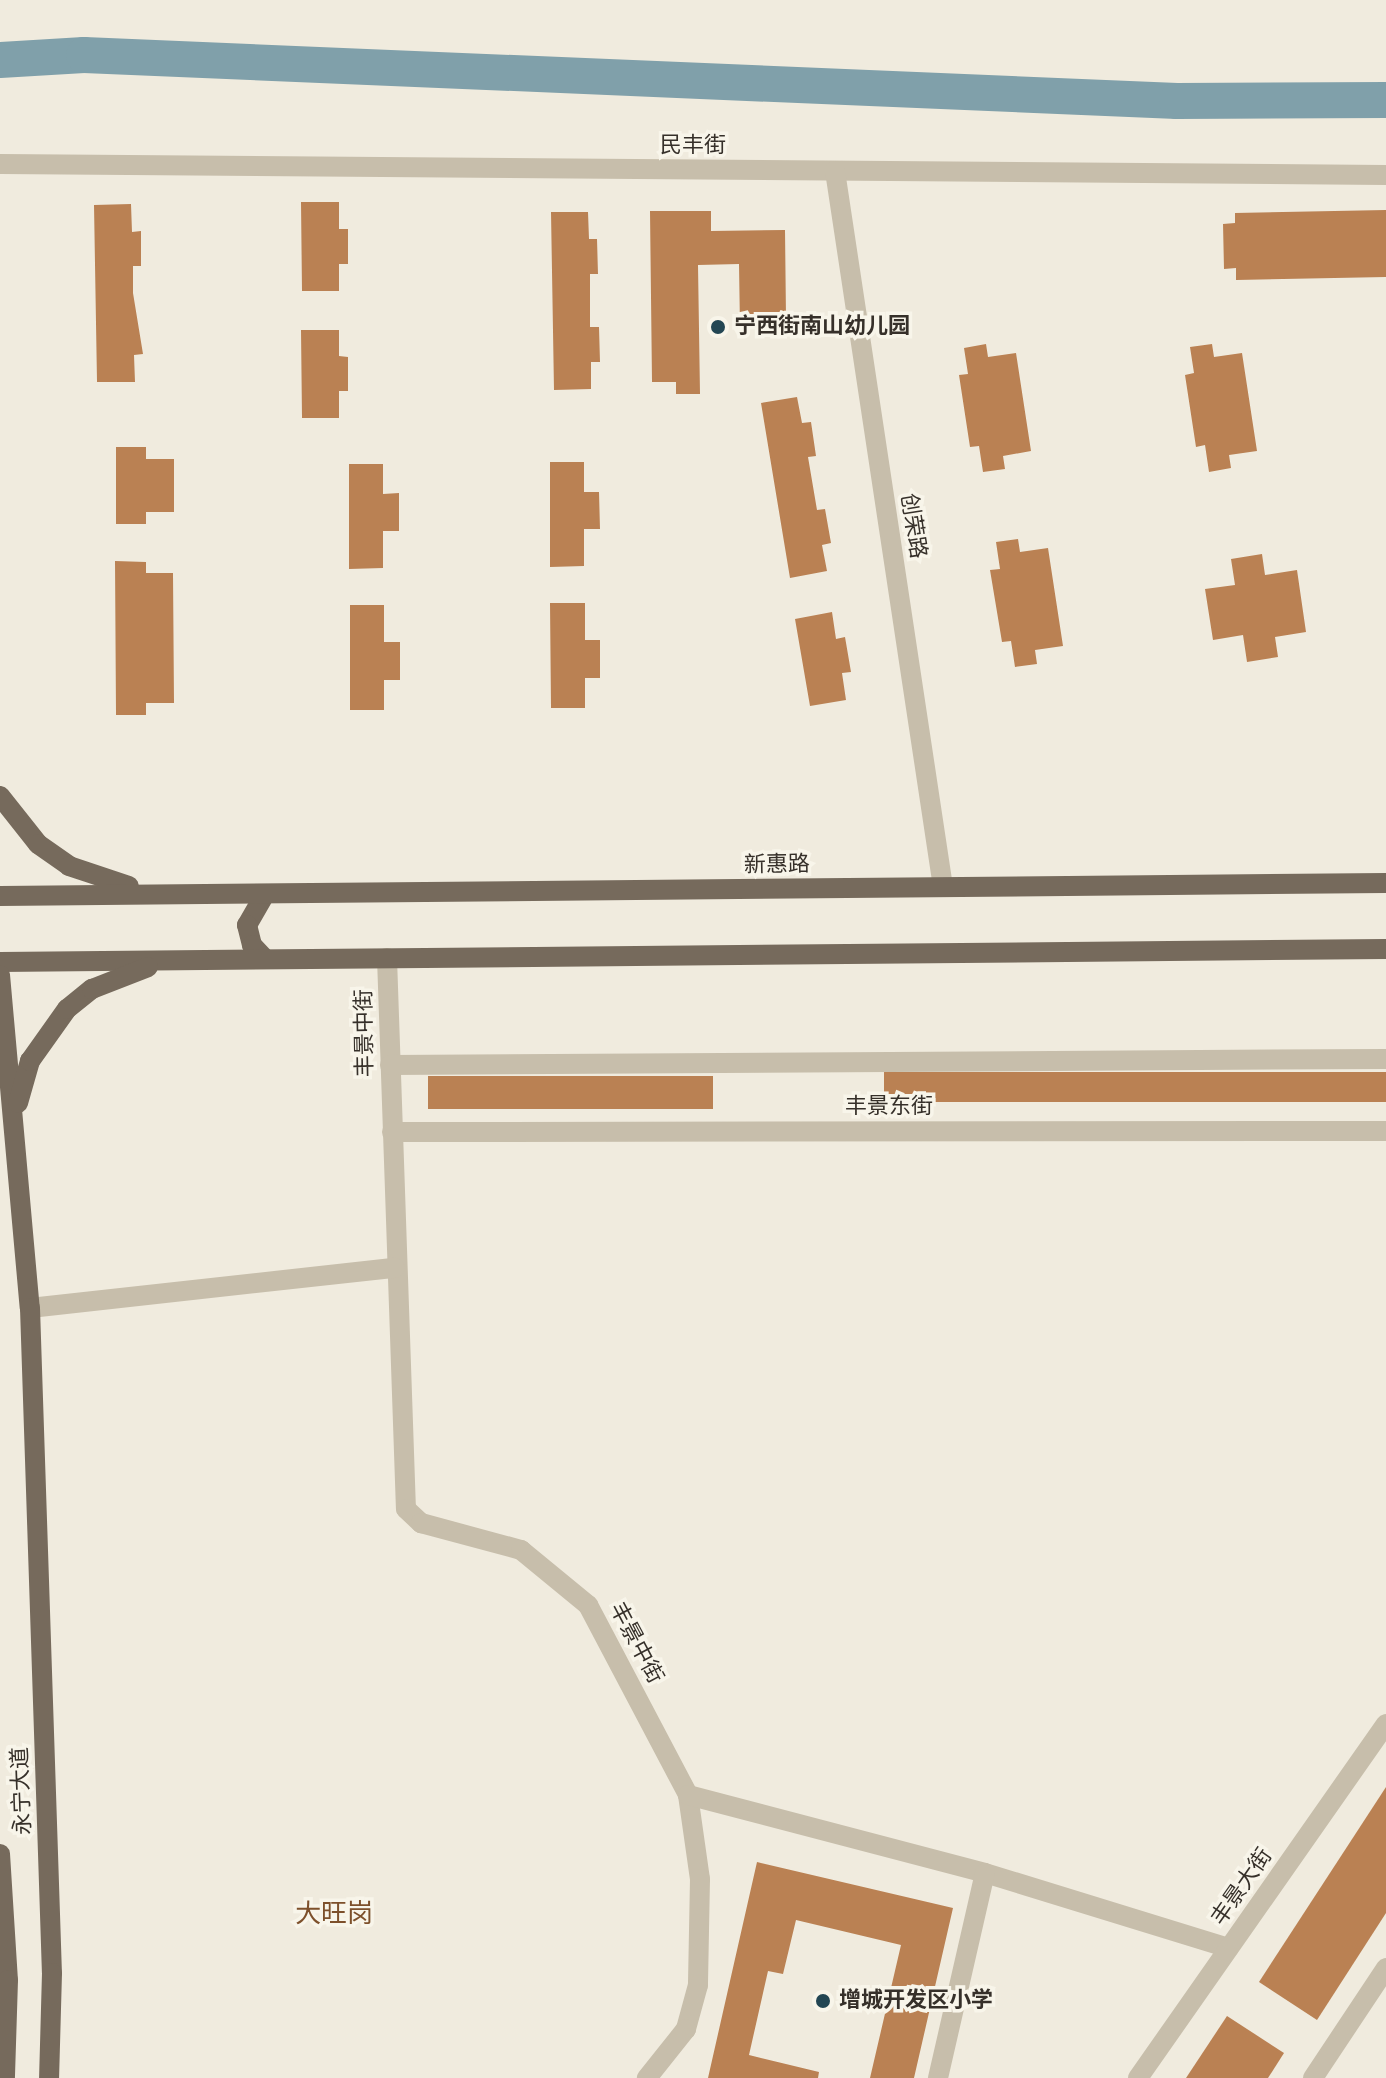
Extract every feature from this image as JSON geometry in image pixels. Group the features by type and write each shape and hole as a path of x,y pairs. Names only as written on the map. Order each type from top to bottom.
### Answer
{"main road":[{"path":"0,796 38,844 69,866 105,882 168,894"},
{"name":"新惠路","path":"168,894 1386,883"},
{"path":"0,896 168,894"},
{"path":"265,894 247,925 252,945 265,959"},
{"path":"0,962 1386,949"},
{"path":"16,1122 30,1061 67,1009 121,976 169,960"},
{"name":"永宁大道","path":"0,975 16,1122 30,1308 52,1973 49,2078"},
{"name":"永宁大道","path":"0,1854 5,2078"}],"street":[{"name":"民丰街","path":"0,164 1386,175"},
{"name":"创荣路","path":"835,171 943,887"},
{"name":"丰景中街","path":"387,958 395,1268 406,1509 421,1523 521,1550 588,1605 688,1795 700,1879 698,1985 686,2029 647,2078"},
{"path":"390,1065 1386,1059"},
{"name":"丰景东街","path":"392,1132 1386,1131"},
{"path":"30,1308 395,1268"},
{"name":"丰景大街","path":"1138,2078 1386,1724"},
{"path":"688,1795 985,1873 1229,1948"},
{"path":"938,2078 985,1873"},
{"path":"1313,2078 1386,1968"}],"building":[{"path":"301,202 339,202 339,229 348,229 348,264 339,264 339,291 302,291"},
{"path":"131,204 132,232 141,231 141,266 133,266 133,293 143,354 134,355 135,382 97,382 94,205"},
{"path":"1386,210 1386,277 1236,280 1236,268 1224,269 1223,224 1235,223 1235,213"},
{"path":"650,211 711,211 711,231 785,230 786,317 765,317 765,327 740,328 739,264 698,265 700,394 676,394 676,382 652,382"},
{"path":"551,212 588,212 589,239 597,239 598,274 590,274 590,327 599,327 600,362 591,362 591,389 554,390"},
{"path":"301,330 339,330 339,356 348,357 348,391 339,391 339,418 302,418"},
{"path":"986,344 988,357 1016,353 1031,451 1003,456 1005,469 983,472 979,446 970,447 959,375 968,374 964,348"},
{"path":"1212,344 1214,357 1242,353 1257,451 1229,455 1231,468 1209,472 1205,445 1196,447 1185,375 1194,373 1190,347"},
{"path":"797,397 802,423 811,422 816,456 808,457 817,510 825,509 831,543 822,545 827,571 790,578 761,403"},
{"path":"116,447 146,447 146,459 174,459 174,512 146,512 146,524 116,524"},
{"path":"550,462 584,462 584,492 599,492 600,529 584,529 584,566 550,567"},
{"path":"349,464 383,464 383,494 399,493 399,531 383,531 383,568 349,569"},
{"path":"1018,539 1020,552 1048,548 1063,646 1035,650 1037,664 1015,667 1011,641 1002,642 990,570 1000,569 996,542"},
{"path":"1262,554 1265,575 1297,570 1306,632 1275,637 1278,657 1247,662 1243,635 1213,640 1205,589 1235,585 1231,559"},
{"path":"115,561 146,562 146,573 173,573 174,703 146,703 146,715 116,715"},
{"path":"550,603 585,603 585,640 600,640 600,678 585,678 585,708 551,708"},
{"path":"350,605 384,605 384,642 400,642 400,680 384,680 384,710 350,710"},
{"path":"832,612 836,639 845,637 851,672 842,673 846,700 810,706 795,619"},
{"path":"884,1072 1386,1072 1386,1102 884,1102"},
{"path":"428,1076 713,1076 713,1109 428,1109"},
{"path":"1386,1787 1386,1913 1317,2020 1259,1982"},
{"path":"757,1862 953,1908 914,2078 870,2078 901,1945 796,1920 783,1974 768,1971 749,2055 819,2072 818,2078 708,2078"},
{"path":"1227,2016 1284,2053 1268,2078 1186,2078"}],"waterway":[{"path":"0,60 84,55 1177,101 1386,100"}],"place":[{"name":"宁西街南山幼儿园","path":"718,327"},
{"name":"增城开发区小学","path":"823,2001"}],"district":[{"name":"大旺岗","path":"334,1914"}]}
